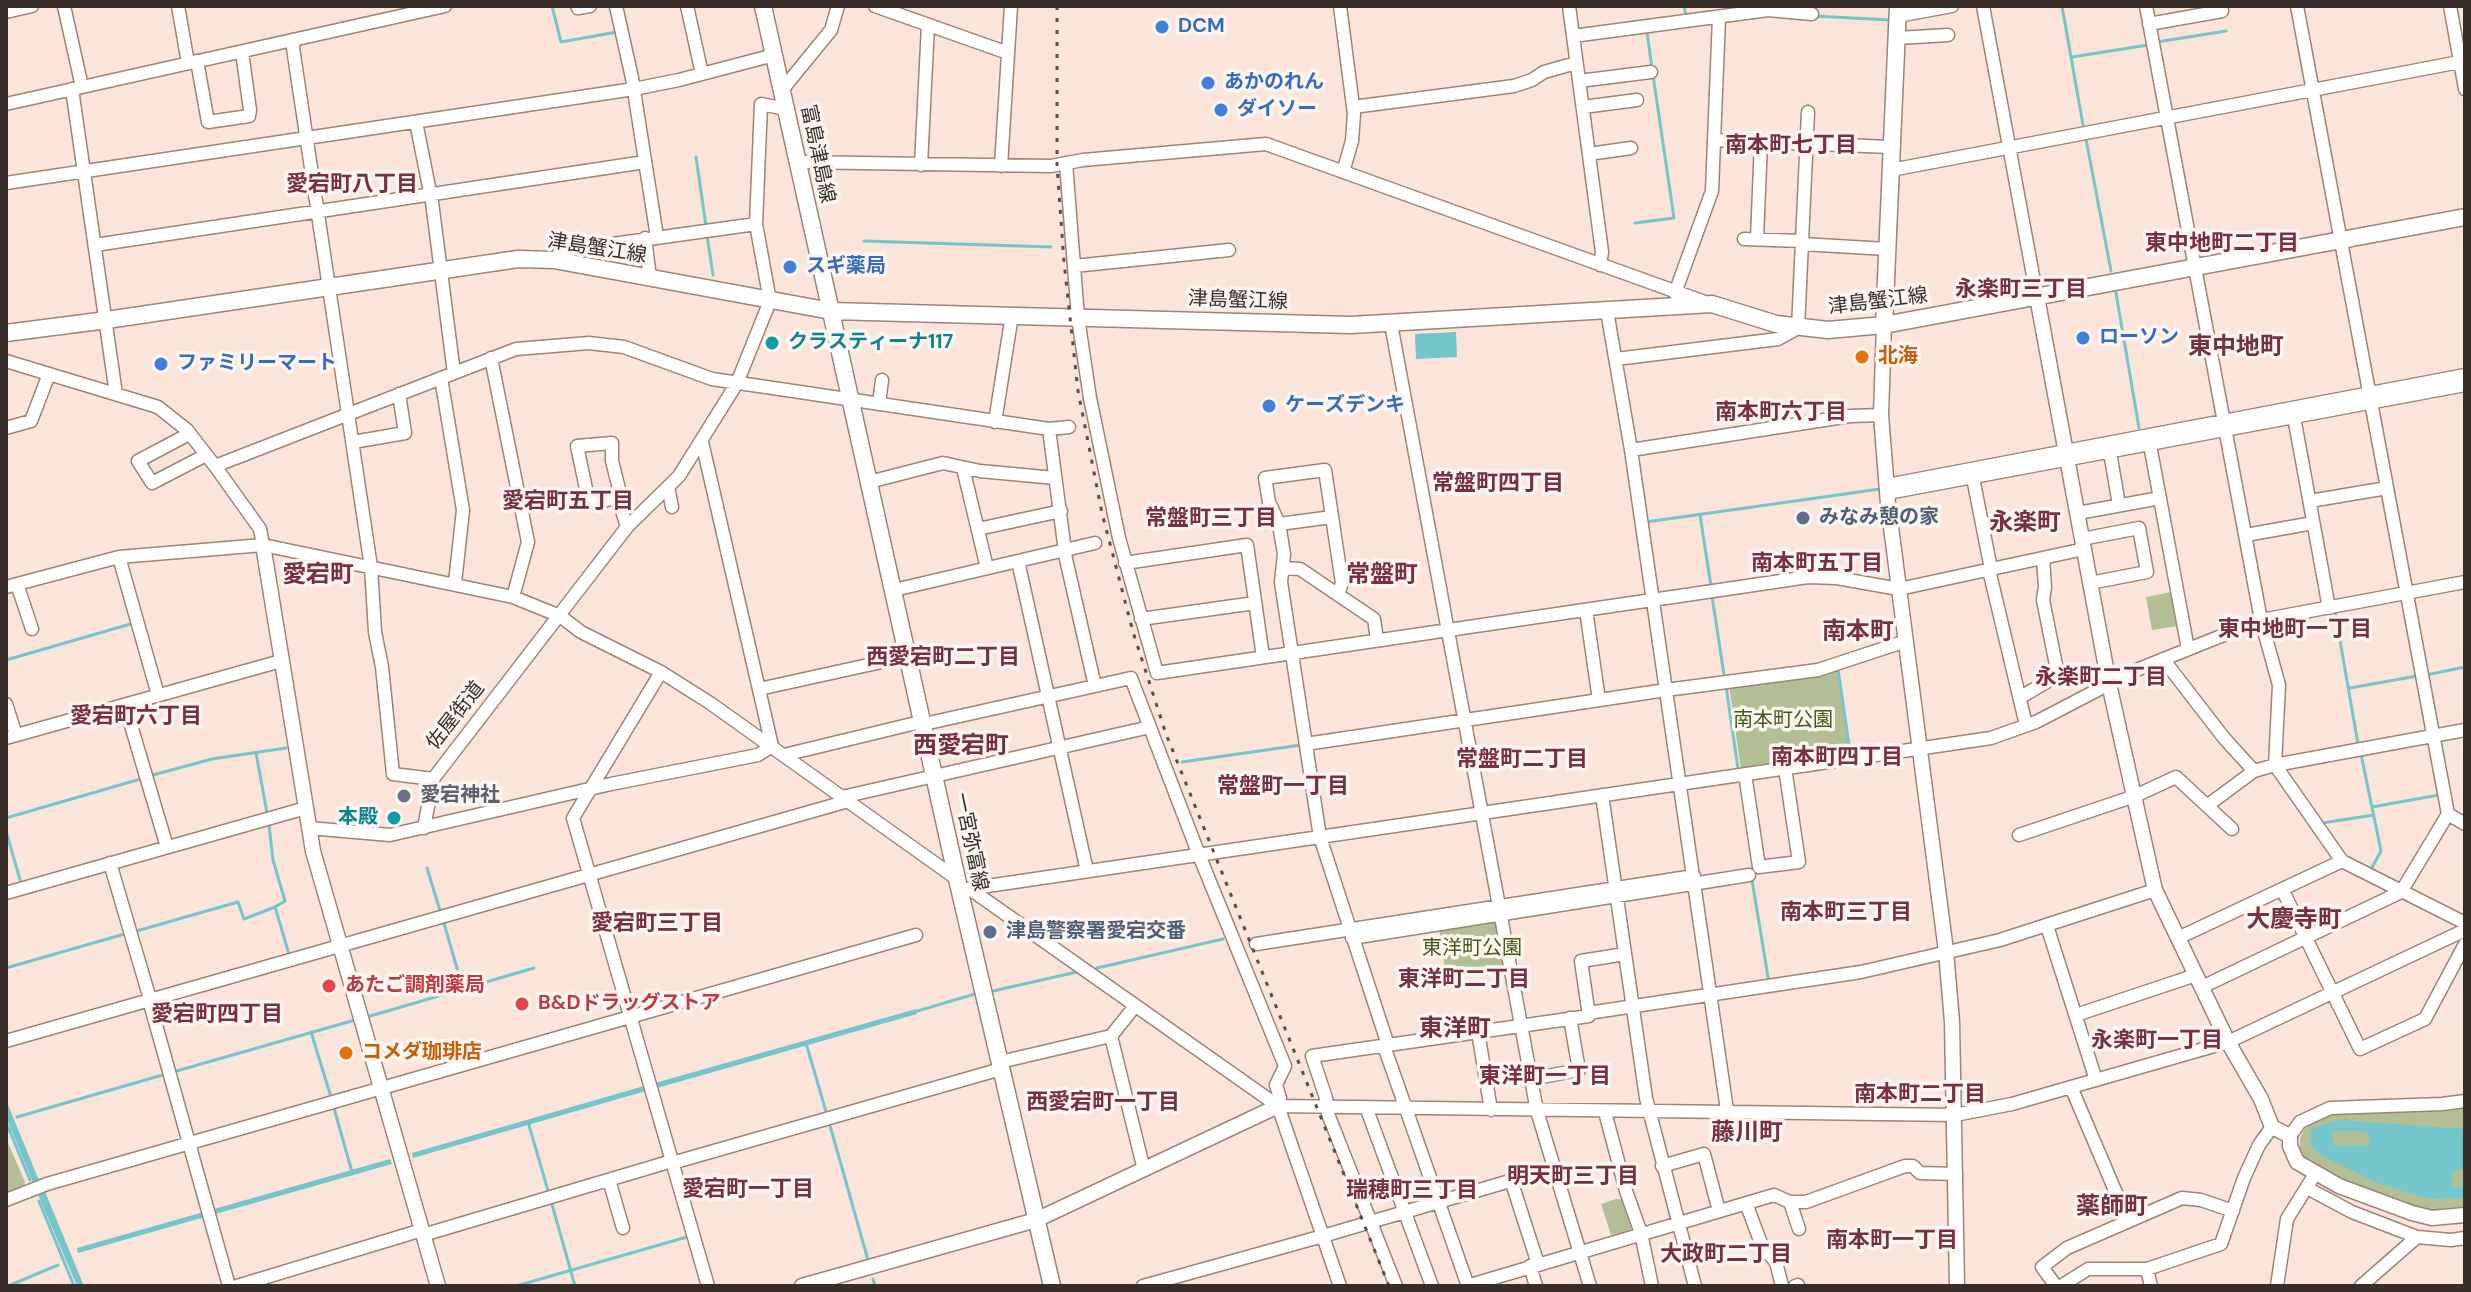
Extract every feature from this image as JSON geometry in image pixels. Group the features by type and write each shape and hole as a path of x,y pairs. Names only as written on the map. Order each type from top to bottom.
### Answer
{"main road":[{"name":"富島津島線","path":"763,6 831,311"},
{"path":"1884,325 1898,11"},
{"name":"津島蟹江線","path":"6,333 518,259 554,260 831,311 1391,324 1712,304 1798,328 1828,330 1884,325 2465,217"},
{"name":"一宮弥富線","path":"831,311 1052,1286"}],"street":[{"path":"6,12 32,6"},
{"path":"64,6 116,394"},
{"path":"178,6 208,122 249,116 242,52"},
{"path":"6,104 445,6"},
{"path":"577,6 590,6"},
{"path":"616,6 634,89 645,162 651,237 650,278"},
{"path":"687,6 702,74"},
{"path":"782,90 831,30 838,6"},
{"path":"875,6 1008,53"},
{"path":"1001,166 1011,6"},
{"path":"1340,6 1353,107 1352,141 1343,172"},
{"path":"1569,6 1602,252 1600,265"},
{"path":"1898,11 1952,6"},
{"path":"1983,6 2109,682 2155,890 2228,1042 2261,1099 2272,1127 2290,1136"},
{"path":"2146,6 2261,620 2279,685 2275,765 2342,861 2465,923"},
{"path":"2149,24 2222,11 2221,6"},
{"path":"2076,1015 2199,981 2306,938 2401,892 2448,814 2297,6"},
{"path":"2450,6 2465,89"},
{"path":"1573,36 1768,8 1812,14"},
{"path":"1675,293 1712,191 1719,17"},
{"path":"921,165 928,25"},
{"path":"1897,38 1948,35"},
{"path":"294,40 371,567 375,632 382,667 393,774 433,779"},
{"path":"6,183 634,89 774,55"},
{"path":"1891,170 2462,62"},
{"path":"1353,107 1514,86 1544,72 1576,63"},
{"path":"1579,81 1651,72"},
{"path":"1583,107 1637,100"},
{"path":"770,301 756,224 761,104 786,109"},
{"path":"1616,359 1778,339 1798,328 1808,112"},
{"path":"416,122 430,195 454,373"},
{"path":"1714,140 1891,147"},
{"path":"1761,142 1751,239 1887,249"},
{"path":"798,162 1001,166 1266,144 1712,304"},
{"path":"1589,154 1631,148"},
{"path":"95,245 645,162"},
{"path":"1066,163 1078,318 1109,494 1125,563 1157,673 1808,577 1837,578 1899,589 2043,558 2139,528 2147,572 2090,583"},
{"path":"554,260 560,252 570,250 756,224"},
{"path":"1074,266 1229,250"},
{"name":"佐屋街道","path":"424,828 433,779 627,527 679,476 702,442 737,383 770,301"},
{"path":"1607,311 1631,450 1727,1110"},
{"path":"995,422 1012,315"},
{"path":"1391,324 1537,1111 1590,1286"},
{"path":"1884,325 1881,415 1887,489 1946,951 1952,1022 1957,1286"},
{"path":"189,434 138,461 152,483 349,414 516,349 589,343 624,347 712,379 995,422 1049,429 1069,427"},
{"path":"491,358 528,542 513,597"},
{"path":"6,361 158,407 189,434 260,529 309,828 438,1286"},
{"path":"6,428 31,421 49,374"},
{"path":"1887,489 1973,478 2066,456 2150,445 2224,425 2294,417 2465,375"},
{"path":"441,378 463,510 455,583"},
{"path":"879,404 882,380"},
{"path":"1887,489 2370,398 2465,385"},
{"path":"353,442 405,433 399,394"},
{"path":"1631,450 1850,416 1881,415"},
{"path":"2294,417 2329,608"},
{"path":"1049,429 1066,559 1095,686"},
{"path":"702,442 772,746"},
{"path":"618,498 589,503 577,446 612,443 618,498 627,527"},
{"path":"2150,445 2188,649"},
{"path":"2110,452 2119,505"},
{"path":"869,482 943,463 1055,478"},
{"path":"963,468 987,568"},
{"path":"1338,595 1342,583 1325,470 1265,478 1269,502 1279,524 1284,554 1281,582 1320,837 1406,1108 1467,1286 1774,1195 1790,1202 1806,1202 1905,1166 1913,1166 1920,1173 1956,1174"},
{"path":"1973,478 2008,654 2026,725"},
{"path":"668,487 672,507"},
{"path":"2310,501 2387,488"},
{"path":"2078,513 2160,498"},
{"path":"978,529 1061,511"},
{"path":"1279,524 1332,517"},
{"path":"2246,535 2313,523"},
{"path":"894,590 1095,543"},
{"path":"32,629 12,585 119,557 263,545 513,597 560,616 581,632 661,672 772,746 962,886 1278,1106"},
{"path":"1125,563 1247,545 1263,657"},
{"path":"119,557 158,695"},
{"path":"2021,697 2058,675 2043,600 2043,558"},
{"path":"1018,561 1087,871"},
{"path":"1283,568 1300,569 1374,619 1377,640"},
{"path":"962,886 1199,855 1991,738 2026,725 2109,682 2261,620 2465,582"},
{"path":"1141,619 1255,603"},
{"path":"1586,610 1599,700"},
{"path":"1306,744 1818,670 1906,641"},
{"path":"759,689 909,656"},
{"path":"2163,659 2224,738 2254,771"},
{"path":"6,704 11,737 281,661"},
{"path":"661,672 573,818 708,1286"},
{"path":"784,755 916,723 924,724 1131,678 1285,1066 1276,1085 1280,1098 1278,1106 1340,1286"},
{"path":"125,705 167,847"},
{"path":"6,1041 845,799 1150,727"},
{"path":"2208,805 2254,771 2465,730"},
{"path":"309,828 390,835 758,755 772,746"},
{"path":"1745,774 1759,867 1799,862 1785,768"},
{"path":"2019,835 2135,796 2176,777 2232,829"},
{"path":"1602,795 1649,1112 1695,1286"},
{"path":"6,893 306,808"},
{"path":"2448,814 2465,824"},
{"path":"2178,938 2342,861"},
{"path":"110,863 229,1286"},
{"path":"1256,944 1351,933 1694,880 1749,875"},
{"path":"2282,889 2360,1049 2425,1019 2465,944"},
{"path":"1588,1013 1861,972 2000,940 2155,890"},
{"path":"2047,926 2096,1080"},
{"path":"802,1286 1036,1220 1278,1106 1955,1115 2012,1104 2228,1042 2465,930"},
{"path":"6,1200 47,1184 916,935"},
{"path":"1396,1286 1326,1106 1312,1056 1589,1016 1581,961 1625,954"},
{"path":"237,1286 1111,1036 1135,1006"},
{"path":"1531,1079 1579,1070 1570,1018"},
{"path":"1478,1032 1491,1110"},
{"path":"1111,1036 1144,1170"},
{"path":"2071,1087 2128,1221"},
{"path":"2465,1101 2330,1108 2300,1122 2290,1136 2290,1146 2297,1162 2315,1174 2412,1213 2432,1218 2465,1215"},
{"path":"1366,1107 1432,1286"},
{"path":"1605,1112 1626,1191 1641,1233 1652,1286"},
{"path":"2233,1211 2201,1200 2182,1198 2067,1248 2042,1267 2058,1286 2088,1269 2147,1269 2221,1244 2259,1145 2272,1127"},
{"path":"1662,1166 1704,1154 1719,1211"},
{"path":"1143,1286 1554,1168"},
{"path":"2277,1286 2287,1219 2315,1174"},
{"path":"609,1180 623,1228"},
{"path":"1511,1180 1534,1265 1536,1286"},
{"path":"2307,1188 2352,1212 2417,1237 2465,1238"},
{"path":"1790,1202 1799,1229"},
{"path":"1746,1203 1762,1246 1776,1262 1782,1286"},
{"path":"2361,1286 2417,1237"},
{"path":"2147,1269 2151,1286"}],"green space":[{"path":"2172,592 2178,626 2152,630 2146,597"},
{"name":"南本町公園","path":"1837,669 1849,753 1741,769 1729,686"},
{"name":"東洋町公園","path":"1496,921 1505,970 1446,978 1439,927"},
{"path":"2465,1106 2465,1209 2425,1210 2360,1189 2300,1155 2302,1133 2317,1116 2345,1110 2456,1109"},
{"path":"6,1138 25,1182 23,1189 6,1197"},
{"path":"1624,1200 1633,1225 1630,1230 1611,1235 1601,1204"}],"water":[{"path":"1456,332 1457,357 1416,359 1415,334"},
{"path":"916,1009 917,1014 657,1088 655,1083"},
{"path":"644,1086 646,1091 413,1158 412,1153"},
{"path":"6,1100 38,1178 44,1181 46,1194 84,1286 77,1286 34,1185 6,1117"},
{"path":"2339,1120 2465,1129 2465,1170 2453,1171 2451,1183 2455,1188 2465,1186 2465,1198 2434,1199 2375,1182 2322,1156 2311,1146 2311,1129","holes":["2336,1131 2368,1133 2370,1143 2367,1145 2335,1146 2331,1135"]},
{"path":"390,1159 392,1164 78,1253 77,1248"}],"waterway":[{"path":"552,6 561,42 617,32"},
{"path":"1684,6 1686,16"},
{"path":"2062,6 2083,125"},
{"path":"1814,16 1890,20"},
{"path":"2157,42 2226,31"},
{"path":"1647,32 1652,68"},
{"path":"2072,57 2148,45"},
{"path":"1635,223 1674,218 1653,75"},
{"path":"2086,139 2111,271"},
{"path":"696,157 706,226"},
{"path":"707,235 713,275"},
{"path":"864,241 1051,247"},
{"path":"2116,293 2139,428"},
{"path":"1646,522 1880,489"},
{"path":"1700,515 1711,586"},
{"path":"1712,596 1724,675"},
{"path":"2335,612 2358,744"},
{"path":"6,660 134,623"},
{"path":"2426,675 2465,667"},
{"path":"1838,669 1850,752"},
{"path":"2350,688 2417,676"},
{"path":"1726,686 1738,769"},
{"path":"1182,762 1301,745"},
{"path":"149,776 212,759 286,748"},
{"path":"256,753 267,813"},
{"path":"2361,754 2381,851 2370,871"},
{"path":"6,818 144,778"},
{"path":"2372,807 2439,795"},
{"path":"2322,823 2374,815"},
{"path":"269,825 273,860 285,901 275,907 289,954"},
{"path":"6,831 21,883"},
{"path":"427,868 441,914"},
{"path":"1752,880 1769,983"},
{"path":"133,932 238,902 244,919 275,907"},
{"path":"443,920 463,989"},
{"path":"6,968 128,933"},
{"path":"1097,968 1223,939"},
{"path":"367,1017 534,968"},
{"path":"993,991 1077,972"},
{"path":"914,1012 975,994"},
{"path":"173,1072 355,1020"},
{"path":"311,1032 331,1097"},
{"path":"806,1043 827,1115"},
{"path":"17,1117 166,1074"},
{"path":"334,1108 352,1172"},
{"path":"6,1122 30,1180"},
{"path":"528,1122 549,1194"},
{"path":"829,1122 868,1260"},
{"path":"39,1201 74,1286"},
{"path":"551,1201 575,1286"},
{"path":"516,1286 687,1237"},
{"path":"8,1286 58,1265"},
{"path":"873,1279 875,1286"}],"railway":[{"path":"1057,6 1057,165 1064,262 1078,391 1102,513 1133,632 1166,734 1389,1286"}],"place":[{"name":"DCM","path":"1162,27"},
{"name":"あかのれん","path":"1208,83"},
{"name":"ダイソー","path":"1221,110"},
{"name":"スギ薬局","path":"790,267"},
{"name":"ローソン","path":"2083,338"},
{"name":"クラスティーナ117","path":"772,343"},
{"name":"北海","path":"1862,357"},
{"name":"ファミリーマート","path":"161,364"},
{"name":"ケーズデンキ","path":"1269,406"},
{"name":"みなみ憩の家","path":"1803,518"},
{"name":"愛宕神社","path":"404,796"},
{"name":"本殿","path":"394,818"},
{"name":"津島警察署愛宕交番","path":"990,932"},
{"name":"あたご調剤薬局","path":"329,986"},
{"name":"B&Dドラッグストア","path":"522,1004"},
{"name":"コメダ珈琲店","path":"346,1053"}],"district":[{"name":"南本町七丁目","path":"1791,146"},
{"name":"愛宕町八丁目","path":"352,185"},
{"name":"東中地町二丁目","path":"2222,244"},
{"name":"永楽町三丁目","path":"2021,290"},
{"name":"東中地町","path":"2236,348"},
{"name":"南本町六丁目","path":"1781,413"},
{"name":"常盤町四丁目","path":"1498,484"},
{"name":"愛宕町五丁目","path":"568,502"},
{"name":"常盤町三丁目","path":"1211,519"},
{"name":"永楽町","path":"2025,524"},
{"name":"南本町五丁目","path":"1817,564"},
{"name":"愛宕町","path":"318,576"},
{"name":"常盤町","path":"1382,576"},
{"name":"東中地町一丁目","path":"2295,630"},
{"name":"南本町","path":"1858,633"},
{"name":"西愛宕町二丁目","path":"943,658"},
{"name":"永楽町二丁目","path":"2101,678"},
{"name":"愛宕町六丁目","path":"136,717"},
{"name":"西愛宕町","path":"961,747"},
{"name":"南本町四丁目","path":"1837,758"},
{"name":"常盤町二丁目","path":"1522,760"},
{"name":"常盤町一丁目","path":"1283,787"},
{"name":"南本町三丁目","path":"1846,913"},
{"name":"大慶寺町","path":"2294,921"},
{"name":"愛宕町三丁目","path":"657,924"},
{"name":"東洋町二丁目","path":"1464,980"},
{"name":"愛宕町四丁目","path":"217,1015"},
{"name":"東洋町","path":"1455,1030"},
{"name":"永楽町一丁目","path":"2157,1041"},
{"name":"東洋町一丁目","path":"1545,1077"},
{"name":"南本町二丁目","path":"1920,1095"},
{"name":"西愛宕町一丁目","path":"1103,1103"},
{"name":"藤川町","path":"1747,1134"},
{"name":"明天町三丁目","path":"1573,1177"},
{"name":"愛宕町一丁目","path":"748,1190"},
{"name":"瑞穂町三丁目","path":"1412,1191"},
{"name":"薬師町","path":"2112,1208"},
{"name":"南本町一丁目","path":"1892,1241"},
{"name":"大政町二丁目","path":"1726,1255"}]}
